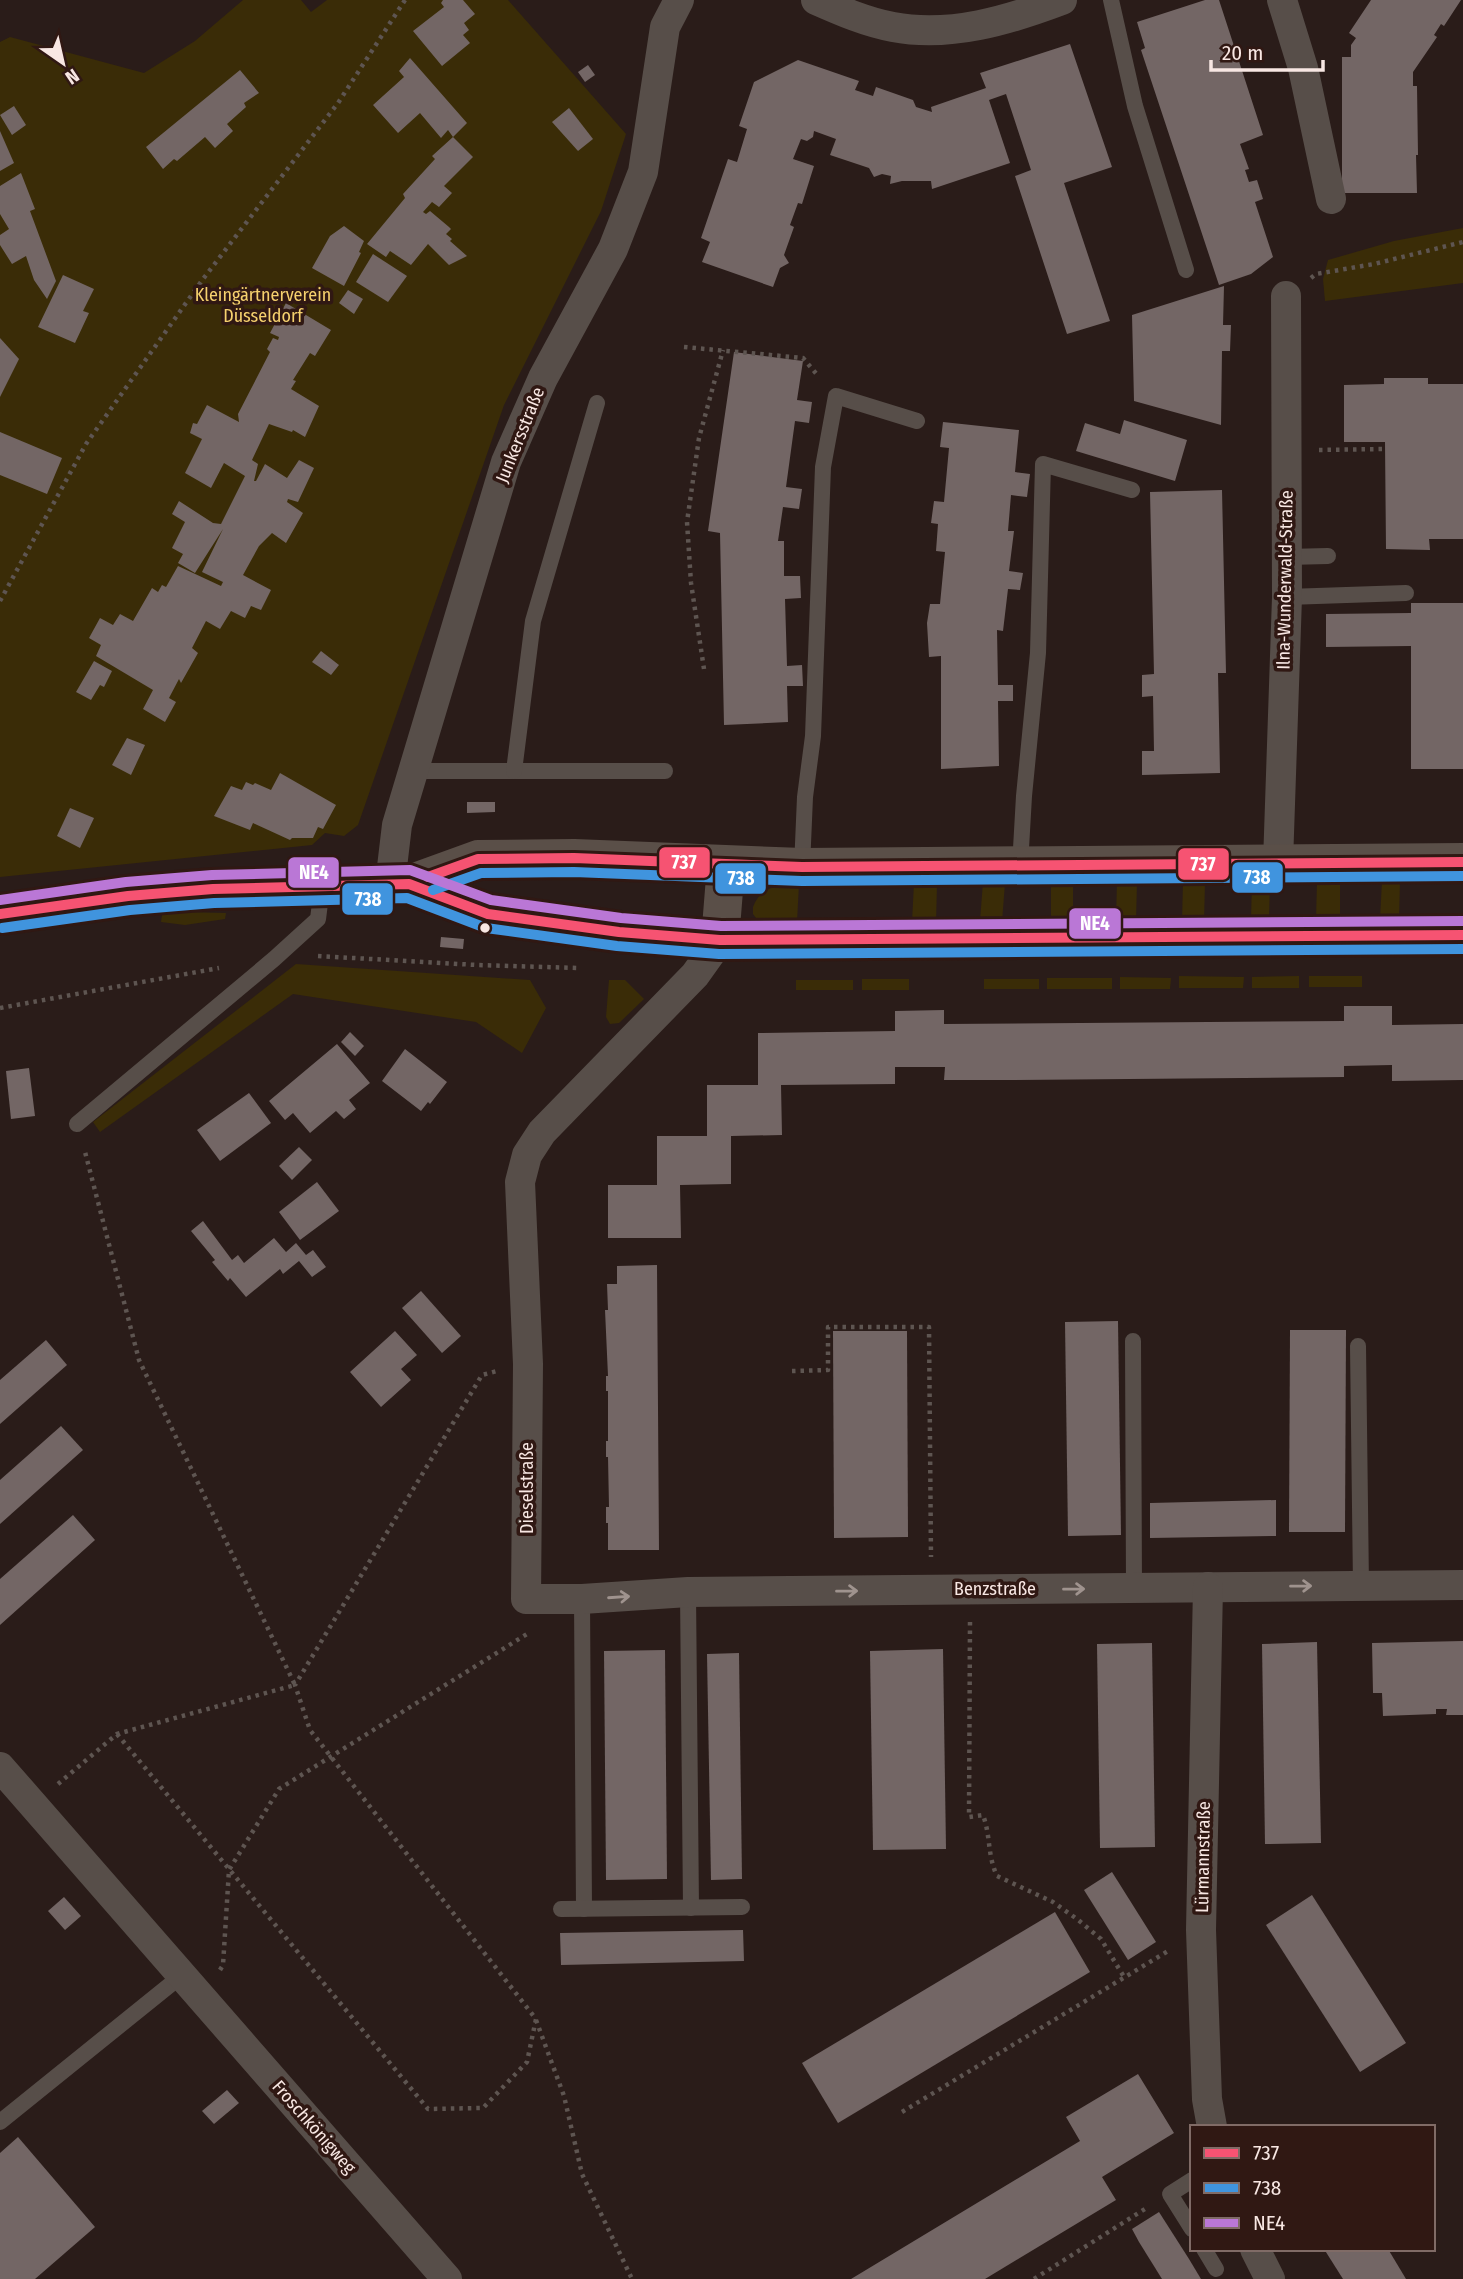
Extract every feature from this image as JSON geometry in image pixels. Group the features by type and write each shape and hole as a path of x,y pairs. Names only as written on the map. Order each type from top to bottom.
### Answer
{"main road":[{"path":"0,914 128,896 213,889 400,884 478,859 574,858 802,867 1463,862"},
{"name":"Dieselstraße","path":"719,940 726,865"},
{"path":"400,884 488,914 619,932 719,940 1463,936"}],"street":[{"name":"Junkersstraße","path":"400,884 397,825 506,462 542,378 613,249 643,172 665,27 679,0"},
{"path":"816,0 851,15 894,27 934,29 976,26 1023,15 1062,0"},
{"path":"1282,0 1303,68 1331,199"},
{"name":"Ilna-Wunderwald-Straße","path":"1278,863 1287,597 1286,296"},
{"name":"Dieselstraße","path":"527,1599 528,1364 520,1182 527,1155 542,1132 695,975 719,940"},
{"name":"Benzstraße","path":"527,1599 688,1592 1463,1585"},
{"name":"Lürmannstraße","path":"1208,1587 1201,1930 1207,2099 1212,2125"},
{"name":"Froschkönigweg","path":"0,1767 447,2279"},
{"path":"1256,2251 1270,2279"}],"lane":[{"path":"1111,0 1135,107 1186,270"},
{"path":"802,867 805,797 813,736 823,467 836,396 917,421"},
{"path":"514,771 533,621 597,403"},
{"path":"1020,866 1038,653 1043,464 1132,490"},
{"path":"1287,557 1328,556"},
{"path":"1287,597 1406,593"},
{"path":"413,771 665,771"},
{"path":"77,1124 318,919 322,887"},
{"path":"1133,1341 1134,1588"},
{"path":"1358,1346 1361,1586"},
{"path":"688,1592 691,1908"},
{"path":"574,1599 584,1909"},
{"path":"561,1909 742,1907"},
{"path":"0,2122 181,1976"},
{"path":"1190,2181 1170,2194 1190,2226"},
{"path":"1205,2251 1216,2269"}],"path":[{"path":"0,601 86,444 203,279 338,103 405,0"},
{"path":"1286,296 1316,274 1374,264 1463,242"},
{"path":"684,347 803,358 836,396"},
{"path":"704,669 691,583 687,522 699,438 723,350"},
{"path":"1286,450 1385,449"},
{"path":"77,1124 139,1360 295,1685 310,1730 536,2019 564,2096 582,2174 632,2279"},
{"path":"792,1371 828,1370 828,1327 929,1327 931,1590"},
{"path":"33,1805 117,1734 295,1685 482,1375 528,1364"},
{"path":"971,1590 969,1816 983,1815 988,1829 989,1854 997,1876 1054,1902 1077,1919 1101,1939 1124,1977"},
{"path":"203,2001 223,1965 229,1870 279,1789 558,1615 574,1599"},
{"path":"117,1734 428,2109 484,2108 527,2062 536,2019"},
{"path":"902,2112 1201,1930"},
{"path":"1034,2279 1170,2194"}],"green space":[{"name":"Kleingärtnerverein Düsseldorf","path":"243,0 301,0 311,12 327,0 508,0 626,134 601,211 504,405 358,825 344,836 325,833 312,845 0,877 0,42 10,37 144,73 195,41"},
{"path":"1463,228 1463,283 1325,301 1323,279 1328,260 1394,241"},
{"path":"1252,880 1270,881 1269,920 1251,920"},
{"path":"1117,881 1137,882 1136,921 1116,920"},
{"path":"1340,881 1340,919 1316,920 1317,882"},
{"path":"1382,881 1400,881 1399,920 1380,919"},
{"path":"983,882 1005,883 1002,922 980,921"},
{"path":"1183,882 1205,882 1204,922 1182,922"},
{"path":"914,883 937,884 936,923 912,922"},
{"path":"1051,883 1073,883 1073,923 1051,922"},
{"path":"799,884 797,922 759,922 753,914 753,907 761,895 777,886"},
{"path":"180,912 226,913 225,919 185,925 161,922 162,915"},
{"path":"296,964 530,980 546,1008 522,1053 476,1022 293,994 100,1132 93,1122"},
{"path":"1179,976 1244,977 1243,988 1179,988"},
{"path":"1299,976 1299,988 1252,988 1252,977"},
{"path":"1309,976 1362,976 1362,987 1309,987"},
{"path":"1120,977 1171,978 1170,989 1120,989"},
{"path":"1047,978 1112,978 1112,989 1047,989"},
{"path":"862,979 909,979 909,990 862,990"},
{"path":"984,979 1039,979 1039,989 984,989"},
{"path":"609,980 625,980 644,999 619,1023 610,1024 606,1017"},
{"path":"796,980 853,980 853,990 796,990"}],"building":[{"path":"443,0 463,0 475,14 464,23 469,30 463,35 470,43 442,66 413,31 444,7 441,3"},
{"path":"1205,0 1219,0 1263,135 1240,144 1249,169 1245,170 1249,182 1257,180 1263,199 1255,202 1273,257 1251,274 1219,285 1141,50 1145,48 1137,22"},
{"path":"1371,0 1461,0 1444,26 1441,24 1434,35 1437,37 1413,72 1413,86 1417,86 1417,193 1342,193 1342,57 1351,57 1351,45 1356,38 1349,33"},
{"path":"1070,44 1112,167 1064,183 1110,321 1067,334 1015,176 1031,170 1006,94 989,100 1010,163 932,189 931,181 902,181 890,184 891,176 882,174 874,177 869,168 830,155 836,139 814,131 813,137 807,141 801,139 793,159 814,166 802,204 798,203 790,225 794,227 784,255 789,263 780,268 773,287 702,262 710,242 701,238 728,159 737,162 747,129 739,126 754,82 798,60 859,81 855,90 873,96 876,87 913,100 916,107 932,112 931,107 986,88 980,73"},
{"path":"410,58 467,123 453,137 448,130 441,138 420,113 398,133 373,105 404,77 399,71"},
{"path":"588,65 595,75 585,82 578,72"},
{"path":"240,70 259,93 244,103 246,107 227,124 233,131 215,148 205,137 177,161 174,159 163,169 146,147"},
{"path":"14,106 26,125 12,135 0,115"},
{"path":"569,108 593,139 578,151 552,122"},
{"path":"0,131 14,163 0,171"},
{"path":"453,137 473,157 444,186 452,193 439,207 432,202 423,212 426,214 430,211 451,229 446,234 452,239 450,241 467,256 449,265 428,244 411,265 390,251 386,257 367,244 405,198 403,194 435,159 432,156"},
{"path":"21,173 35,209 30,211 56,281 47,299 34,280 26,256 12,264 0,245 0,235 9,229 0,214 0,186"},
{"path":"344,226 364,241 359,252 361,253 344,286 312,268 330,236"},
{"path":"373,254 407,276 388,302 356,282"},
{"path":"63,275 94,289 83,311 89,313 75,343 38,327"},
{"path":"1224,286 1223,325 1231,325 1230,351 1222,351 1221,425 1134,401 1132,315"},
{"path":"348,290 363,299 354,314 339,303"},
{"path":"286,303 331,330 315,356 310,353 293,380 296,381 291,389 319,406 305,437 293,430 292,432 269,424 252,460 258,464 254,481 265,464 287,478 299,460 314,468 298,502 288,499 287,502 303,513 286,543 272,533 259,546 243,575 271,590 261,610 251,606 245,618 231,611 220,629 206,621 192,648 198,653 169,698 176,702 165,722 143,709 153,690 96,656 101,645 89,638 100,618 113,625 120,614 133,621 152,588 158,592 162,585 166,587 178,566 221,586 223,582 202,572 223,529 195,573 178,563 183,554 172,548 185,522 172,514 179,501 213,523 221,524 245,476 224,463 211,488 185,473 202,439 190,433 193,423 197,424 207,405 239,422 238,414 270,352 267,349 273,338 278,340 279,337 270,333"},
{"path":"0,338 19,359 0,397"},
{"path":"734,352 803,361 797,400 812,402 809,423 795,421 786,487 802,489 799,509 783,507 778,541 784,541 784,576 800,576 801,598 785,599 787,666 802,665 803,686 787,686 788,722 724,725 720,533 708,531"},
{"path":"1384,378 1428,378 1428,384 1463,384 1463,539 1429,539 1430,550 1386,549 1385,442 1344,442 1344,385 1384,384"},
{"path":"1124,420 1187,440 1175,481 1076,451 1085,423 1120,434"},
{"path":"943,422 1019,430 1015,472 1030,474 1027,497 1011,495 1008,531 1014,531 1009,571 1023,573 1020,590 1008,589 1003,631 997,630 998,685 1013,685 1013,701 998,701 999,766 941,769 941,656 929,657 927,623 930,604 940,604 945,552 936,551 938,524 931,523 934,501 944,502 949,448 940,447"},
{"path":"0,432 62,458 47,494 0,475"},
{"path":"1222,490 1226,673 1218,673 1220,773 1142,775 1142,751 1154,751 1153,696 1142,697 1142,675 1154,674 1150,492"},
{"path":"1411,603 1463,603 1463,769 1411,769 1411,646 1326,647 1326,614 1411,613"},
{"path":"321,651 339,665 331,675 312,662"},
{"path":"94,661 112,671 104,687 100,685 91,700 76,692"},
{"path":"127,738 145,745 131,775 112,765"},
{"path":"280,773 336,805 323,829 318,827 313,838 290,840 253,823 250,830 214,816 231,786 242,790 246,782 271,790"},
{"path":"467,802 495,802 495,812 467,813"},
{"path":"70,808 94,818 80,848 57,836"},
{"path":"441,937 464,939 463,949 440,947"},
{"path":"1344,1006 1392,1006 1392,1025 1463,1024 1463,1080 1392,1081 1392,1065 1344,1066 1344,1077 1011,1080 944,1080 945,1067 895,1067 895,1084 781,1085 782,1135 731,1136 731,1184 680,1185 681,1238 608,1238 608,1185 657,1185 657,1136 707,1136 707,1085 758,1085 758,1033 895,1031 895,1011 944,1010 944,1024 1344,1021"},
{"path":"350,1032 364,1046 355,1056 341,1042"},
{"path":"337,1044 370,1083 349,1100 356,1109 344,1119 336,1111 310,1133 293,1113 285,1120 269,1101"},
{"path":"405,1049 447,1082 421,1111 382,1081"},
{"path":"29,1068 35,1116 11,1119 6,1071"},
{"path":"249,1093 271,1123 220,1161 197,1130"},
{"path":"299,1147 312,1160 292,1180 279,1166"},
{"path":"317,1182 339,1211 300,1240 279,1212"},
{"path":"203,1221 232,1260 238,1255 244,1263 274,1238 286,1252 296,1243 306,1255 313,1250 326,1267 312,1277 299,1261 283,1274 280,1269 246,1297 212,1262 215,1260 191,1231"},
{"path":"657,1265 659,1550 608,1550 607,1284 617,1284 617,1266"},
{"path":"421,1291 461,1336 442,1353 402,1308"},
{"path":"1118,1321 1121,1535 1068,1536 1065,1322"},
{"path":"1290,1330 1346,1330 1345,1532 1289,1532"},
{"path":"395,1331 417,1355 401,1369 411,1380 381,1407 350,1372"},
{"path":"833,1331 907,1331 908,1537 834,1538"},
{"path":"46,1340 67,1365 0,1424 0,1380"},
{"path":"61,1426 83,1450 0,1524 0,1480"},
{"path":"1276,1500 1276,1536 1150,1538 1150,1503"},
{"path":"73,1515 95,1540 0,1625 0,1579"},
{"path":"1463,1641 1463,1715 1446,1715 1447,1709 1436,1709 1436,1714 1383,1716 1382,1693 1373,1693 1372,1643"},
{"path":"1317,1642 1321,1843 1265,1844 1262,1644"},
{"path":"1152,1643 1155,1847 1100,1848 1097,1644"},
{"path":"943,1649 946,1849 873,1850 870,1651"},
{"path":"665,1650 667,1879 606,1880 604,1651"},
{"path":"739,1653 742,1879 711,1880 707,1654"},
{"path":"1112,1872 1156,1942 1128,1960 1084,1890"},
{"path":"1312,1895 1406,2043 1360,2072 1266,1925"},
{"path":"64,1897 81,1916 65,1930 48,1911"},
{"path":"1055,1912 1090,1972 838,2123 802,2063"},
{"path":"743,1930 744,1961 561,1965 560,1933"},
{"path":"1138,2074 1174,2133 1102,2177 1116,2200 985,2279 851,2279 1080,2141 1066,2117"},
{"path":"227,2090 239,2103 214,2124 202,2111"},
{"path":"18,2137 95,2227 35,2279 0,2279 0,2153"},
{"path":"1159,2212 1201,2279 1162,2279 1132,2229"},
{"path":"1325,2251 1389,2251 1406,2279 1343,2279"}],"transit line":[{"name":"737","path":"428,877 478,859 574,858 802,867 1463,862"},
{"name":"NE4","path":"0,900 126,882 212,875 410,870 491,900 621,918 721,926 1463,921"},
{"name":"738","path":"433,890 481,873 574,872 802,881 1463,876"},
{"name":"737","path":"0,914 128,896 213,889 409,884 488,914 619,932 720,940 1463,935"},
{"name":"738","path":"2,928 130,910 214,903 407,898 486,928 617,946 719,954 1463,949"}]}
